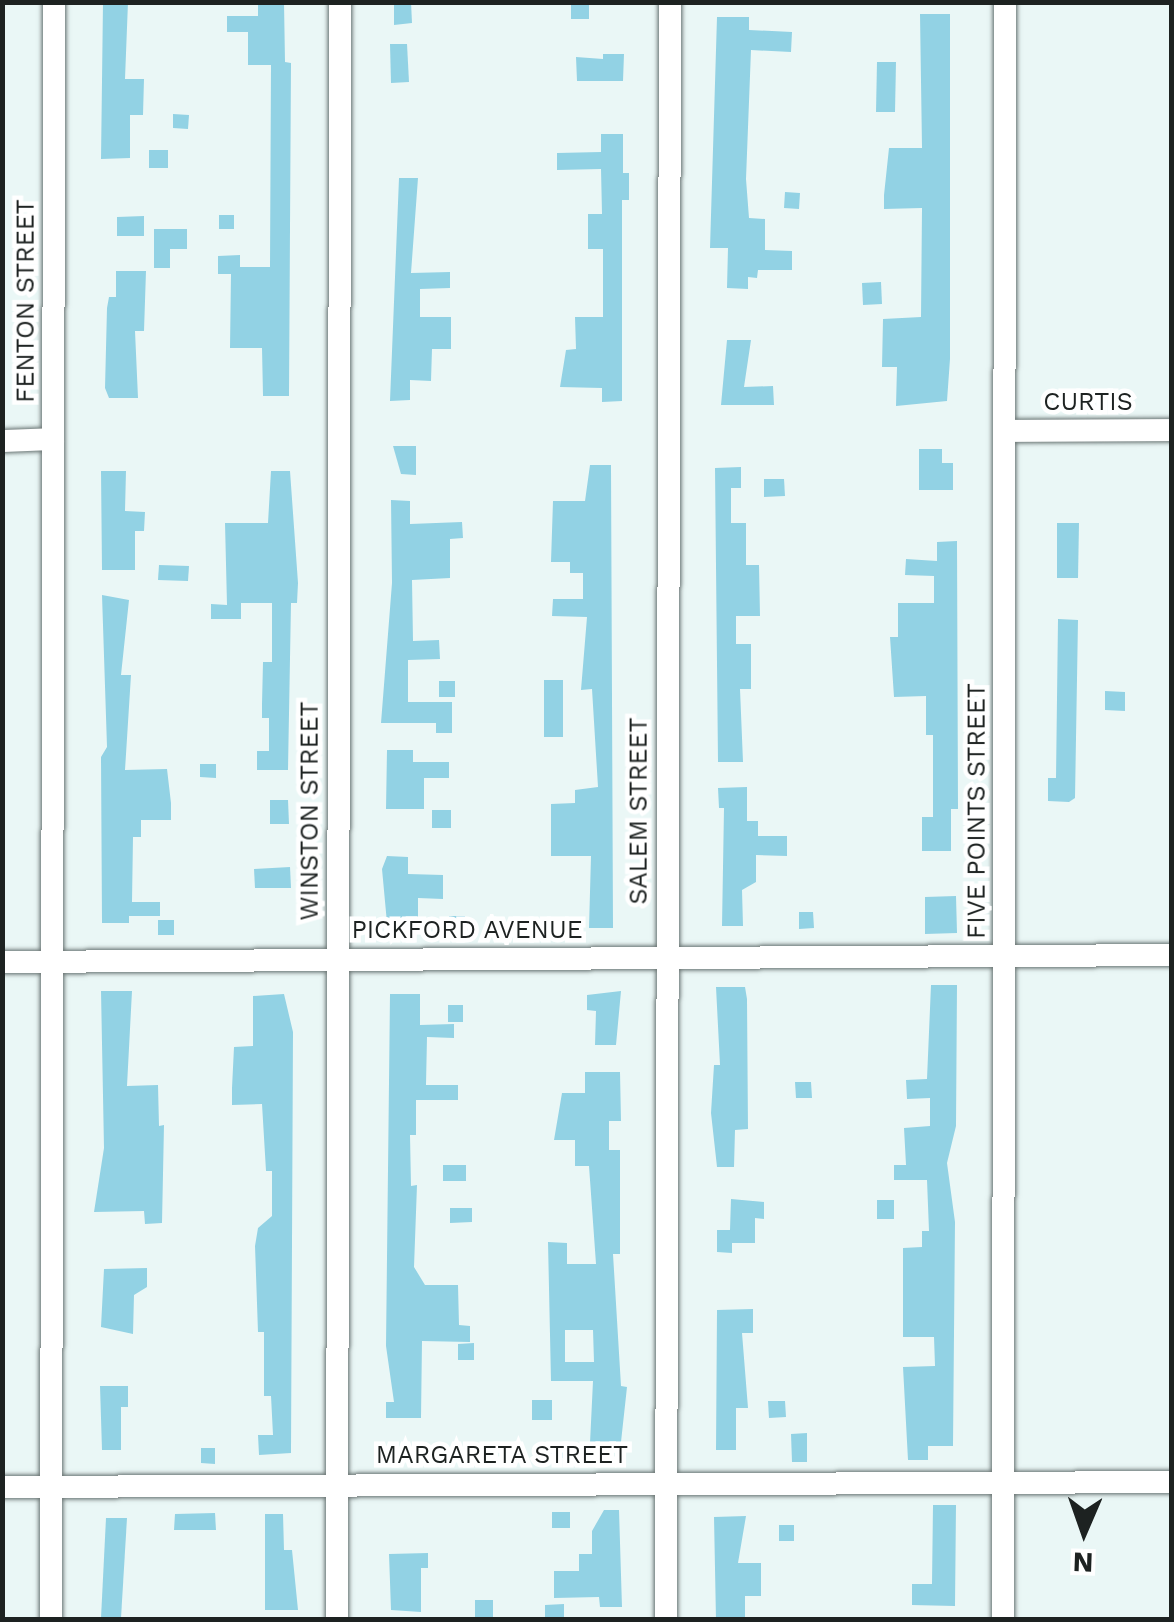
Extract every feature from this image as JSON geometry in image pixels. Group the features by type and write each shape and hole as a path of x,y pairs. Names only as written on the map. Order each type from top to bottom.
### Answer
{"street":[{"name":"FENTON STREET","path":"51,1620 54,2"},
{"name":"WINSTON STREET","path":"337,1620 340,2"},
{"name":"SALEM STREET","path":"666,1620 670,2"},
{"name":"FIVE POINTS STREET","path":"1003,1620 1006,2"},
{"name":"CURTIS","path":"1004,431 1172,430"},
{"path":"2,441 53,439"},
{"name":"PICKFORD AVENUE","path":"2,962 1172,955"},
{"name":"MARGARETA STREET","path":"2,1486 1172,1482"}],"building":[{"path":"103,2 128,2 125,79 144,79 143,115 130,115 130,158 101,159"},
{"path":"258,2 284,2 285,62 291,63 289,396 263,396 262,348 230,348 231,274 218,274 218,256 240,255 240,267 270,267 271,65 248,65 248,32 227,32 227,16 258,16"},
{"path":"394,2 411,2 412,23 394,25"},
{"path":"571,2 589,2 589,19 571,19"},
{"path":"920,14 950,14 950,359 947,401 896,406 897,367 882,367 883,319 921,317 922,208 884,209 884,195 889,148 922,148"},
{"path":"717,17 749,17 749,30 792,32 791,52 751,50 746,179 749,218 765,219 765,250 792,251 792,270 758,270 757,278 748,277 748,289 727,288 728,248 710,248"},
{"path":"390,44 407,44 409,82 391,83"},
{"path":"603,54 624,54 623,81 577,81 576,57 603,59"},
{"path":"877,62 896,62 895,112 876,112"},
{"path":"173,114 189,115 188,129 173,128"},
{"path":"601,134 623,134 623,173 629,173 629,200 622,200 622,401 602,402 602,388 560,387 566,350 576,349 575,317 603,317 603,249 588,249 588,214 602,214 601,169 557,170 557,153 601,152"},
{"path":"149,150 168,150 168,168 149,168"},
{"path":"399,178 418,178 411,273 450,272 450,288 420,289 420,317 451,317 451,349 432,349 431,381 410,380 410,400 390,401"},
{"path":"785,192 800,193 799,209 784,208"},
{"path":"219,215 234,215 234,229 219,229"},
{"path":"144,216 144,236 117,236 117,217"},
{"path":"154,229 187,229 187,249 170,249 170,268 154,268"},
{"path":"116,271 146,271 144,331 135,331 138,398 109,398 105,388 107,308 109,297 116,297"},
{"path":"881,282 882,304 863,305 862,283"},
{"path":"727,340 751,340 744,387 773,386 774,405 721,405"},
{"path":"393,446 416,446 416,475 401,474"},
{"path":"919,449 942,449 942,463 953,463 953,490 919,490"},
{"path":"590,465 611,465 613,928 589,928 591,856 551,856 551,804 575,803 575,790 598,787 592,689 581,690 587,617 552,616 553,599 583,599 583,573 570,573 570,562 551,562 553,501 585,501"},
{"path":"741,467 741,488 731,488 731,523 746,523 746,565 759,565 760,616 736,616 736,644 751,644 751,689 740,689 743,762 718,762 715,468"},
{"path":"101,471 126,471 125,511 145,512 144,531 135,531 135,570 102,570"},
{"path":"271,471 290,471 298,583 297,603 291,603 288,770 257,770 257,751 269,751 269,718 262,718 262,704 263,662 272,662 272,603 241,603 241,619 211,619 211,604 227,605 225,523 268,523"},
{"path":"764,479 784,479 785,496 764,497"},
{"path":"391,500 410,501 410,524 462,522 463,538 450,539 450,578 412,580 413,641 439,640 440,659 408,660 408,702 452,702 452,733 436,733 436,723 381,723 392,583"},
{"path":"1057,523 1079,523 1078,578 1057,578"},
{"path":"957,541 958,809 951,809 951,851 922,851 922,817 933,817 933,735 926,735 926,696 894,697 890,637 898,637 898,603 934,603 934,576 905,575 906,559 937,561 937,542"},
{"path":"159,565 189,566 188,581 158,580"},
{"path":"102,595 129,600 121,675 131,675 125,770 167,769 171,803 171,820 141,820 141,837 133,837 132,902 160,902 160,916 129,916 129,923 102,923 101,757 107,747"},
{"path":"1058,619 1078,620 1075,798 1069,802 1048,801 1048,778 1056,778"},
{"path":"544,680 563,680 563,737 544,737"},
{"path":"439,681 455,681 455,697 439,697"},
{"path":"1105,691 1125,692 1125,711 1105,710"},
{"path":"387,750 413,750 413,762 449,762 449,778 424,778 424,809 386,809"},
{"path":"200,764 216,764 216,778 200,777"},
{"path":"747,787 747,821 758,821 758,836 787,836 787,856 756,855 756,882 742,890 743,926 722,926 724,808 719,808 718,788"},
{"path":"270,800 288,800 289,824 270,824"},
{"path":"432,810 451,810 451,828 432,828"},
{"path":"387,856 408,857 408,874 443,875 443,899 418,898 418,923 387,923 382,869"},
{"path":"290,867 291,888 255,888 254,869"},
{"path":"956,896 957,933 925,934 925,897"},
{"path":"799,912 813,912 814,928 799,929"},
{"path":"449,916 465,916 465,935 449,934"},
{"path":"582,917 583,936 563,937 562,918"},
{"path":"158,920 174,920 174,935 158,935"},
{"path":"931,985 957,985 956,1126 947,1163 955,1222 953,1446 928,1446 928,1460 908,1460 903,1367 935,1366 934,1337 903,1337 903,1248 922,1247 922,1231 929,1231 927,1180 894,1180 894,1165 906,1165 904,1128 930,1126 930,1098 907,1099 906,1080 927,1079"},
{"path":"716,987 745,987 747,999 748,1129 735,1130 734,1167 717,1167 711,1113 714,1065 720,1065"},
{"path":"101,991 132,991 127,1086 158,1085 159,1126 164,1125 162,1223 145,1224 144,1211 94,1212 104,1148"},
{"path":"621,991 616,1045 595,1045 596,1011 587,1010 587,995"},
{"path":"284,994 293,1032 291,1453 259,1455 258,1435 273,1435 271,1396 264,1396 264,1332 258,1332 255,1246 258,1228 272,1216 272,1171 266,1171 262,1104 232,1105 234,1047 253,1046 253,996"},
{"path":"390,994 420,994 420,1025 454,1024 454,1038 427,1037 426,1085 458,1085 458,1100 416,1100 416,1135 410,1135 411,1186 417,1185 414,1267 425,1285 458,1285 459,1325 470,1326 470,1342 422,1341 421,1418 386,1418 386,1402 394,1402 386,1346"},
{"path":"448,1005 463,1005 463,1022 448,1022"},
{"path":"585,1072 620,1072 621,1121 609,1121 609,1150 620,1150 620,1254 613,1254 621,1386 627,1387 621,1442 590,1443 593,1381 551,1381 548,1242 567,1243 567,1264 596,1264 589,1166 575,1166 575,1140 554,1140 562,1093 585,1093","holes":["565,1330 593,1330 594,1362 565,1362"]},
{"path":"795,1082 811,1082 812,1098 796,1098"},
{"path":"443,1165 466,1165 466,1181 443,1181"},
{"path":"731,1199 764,1202 764,1219 755,1218 755,1243 732,1243 732,1253 717,1252 717,1230 730,1230"},
{"path":"877,1200 894,1200 894,1219 877,1219"},
{"path":"450,1208 472,1208 472,1222 450,1223"},
{"path":"147,1268 147,1287 134,1295 133,1334 101,1327 104,1269"},
{"path":"753,1309 753,1333 742,1333 748,1408 736,1408 736,1450 716,1450 717,1310"},
{"path":"474,1343 474,1360 458,1360 458,1344"},
{"path":"100,1386 128,1386 128,1407 121,1407 121,1450 102,1450"},
{"path":"532,1400 552,1400 552,1420 532,1420"},
{"path":"768,1401 785,1401 786,1417 769,1418"},
{"path":"807,1433 807,1462 792,1462 791,1434"},
{"path":"560,1444 576,1444 576,1458 560,1458"},
{"path":"201,1448 215,1448 215,1464 201,1463"},
{"path":"933,1505 956,1505 955,1606 912,1605 912,1584 932,1584"},
{"path":"604,1510 619,1510 622,1607 600,1607 599,1597 554,1598 554,1571 579,1571 579,1554 592,1554 592,1531"},
{"path":"552,1512 570,1512 570,1528 552,1528"},
{"path":"215,1513 216,1530 174,1530 175,1514"},
{"path":"265,1514 283,1514 284,1550 292,1550 298,1610 265,1610"},
{"path":"746,1516 738,1563 761,1563 761,1596 745,1596 745,1620 716,1620 714,1517"},
{"path":"106,1518 127,1518 121,1618 101,1618"},
{"path":"779,1525 794,1525 794,1541 779,1541"},
{"path":"428,1553 428,1568 421,1568 421,1612 391,1610 389,1554"},
{"path":"475,1600 493,1600 493,1618 475,1618"},
{"path":"564,1604 564,1620 545,1620 545,1605"}]}
